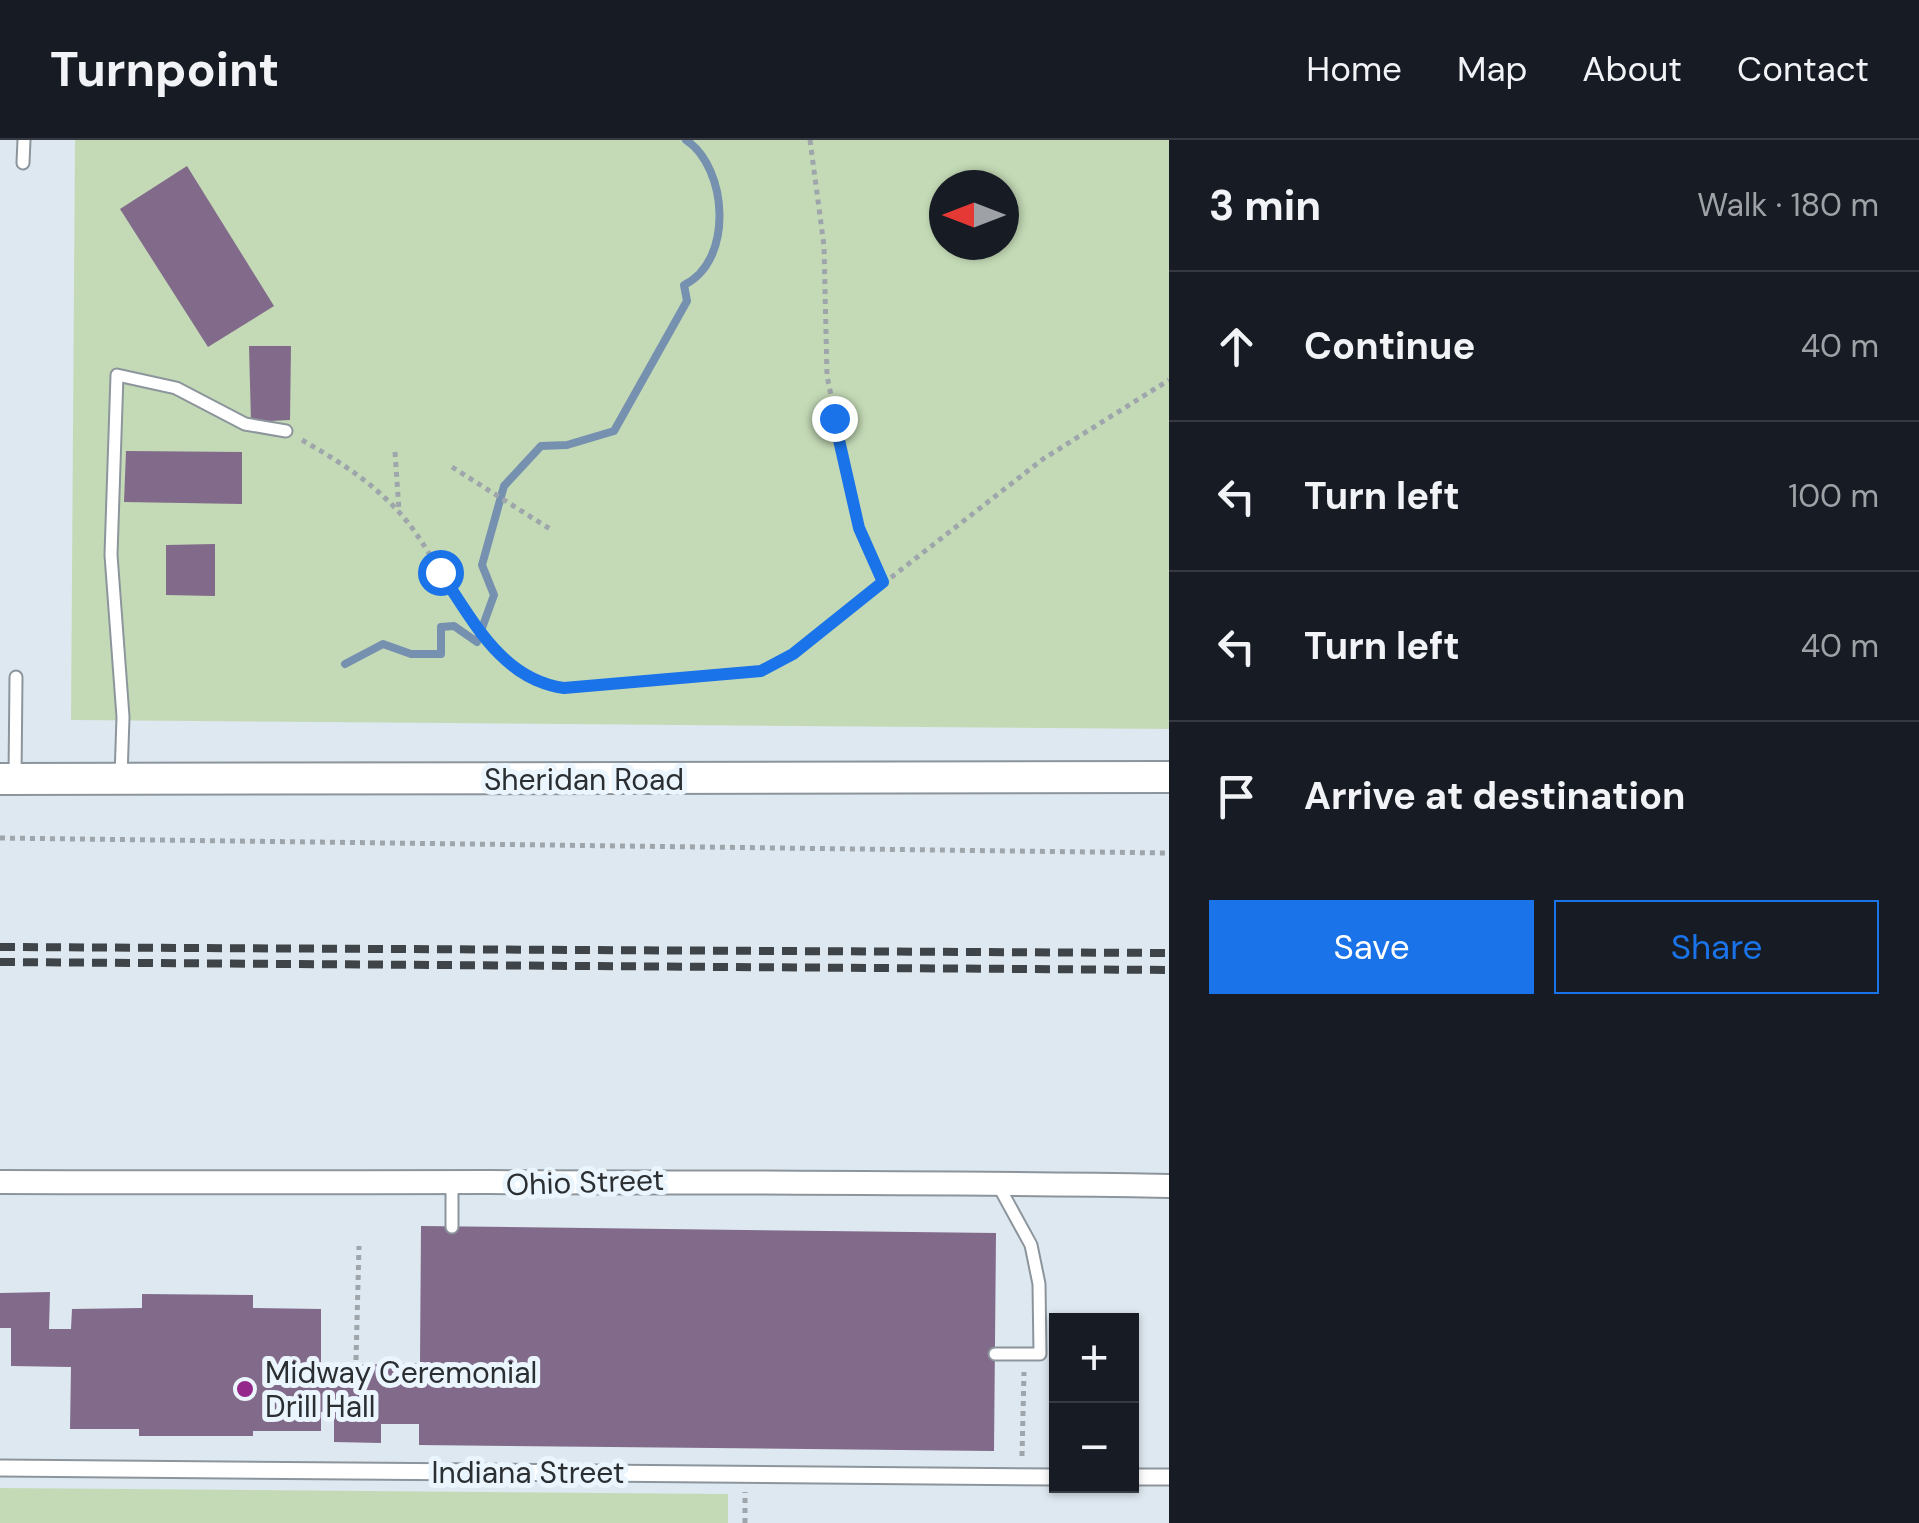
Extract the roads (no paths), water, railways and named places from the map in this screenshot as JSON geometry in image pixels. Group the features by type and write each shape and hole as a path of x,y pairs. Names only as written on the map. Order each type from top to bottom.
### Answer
{"main road":[{"name":"Sheridan Road","path":"8,779 1169,777"}],"street":[{"name":"Ohio Street","path":"0,1182 452,1185 683,1179 1169,1186"},
{"name":"Indiana Street","path":"0,1468 1049,1476"},
{"path":"1139,1477 1169,1478"}],"lane":[{"path":"23,163 24,140"},
{"path":"120,781 122,717 111,555 117,375 176,388 245,424 286,431"},
{"path":"8,779 16,677"},
{"path":"994,1354 1040,1354 1039,1284 1030,1246 997,1184"},
{"path":"452,1185 452,1227"}],"waterway":[{"path":"345,664 383,644 411,654 441,654 441,627 454,626 477,642 494,595 482,565 504,486 541,446 567,445 614,431 687,301 684,285 700,273 711,256 718,236 717,192 700,153 686,140"}],"railway":[{"path":"0,947 1169,953"},
{"path":"0,962 1169,970"}],"place":[{"name":"Midway Ceremonial Drill Hall","path":"245,1389"}]}
